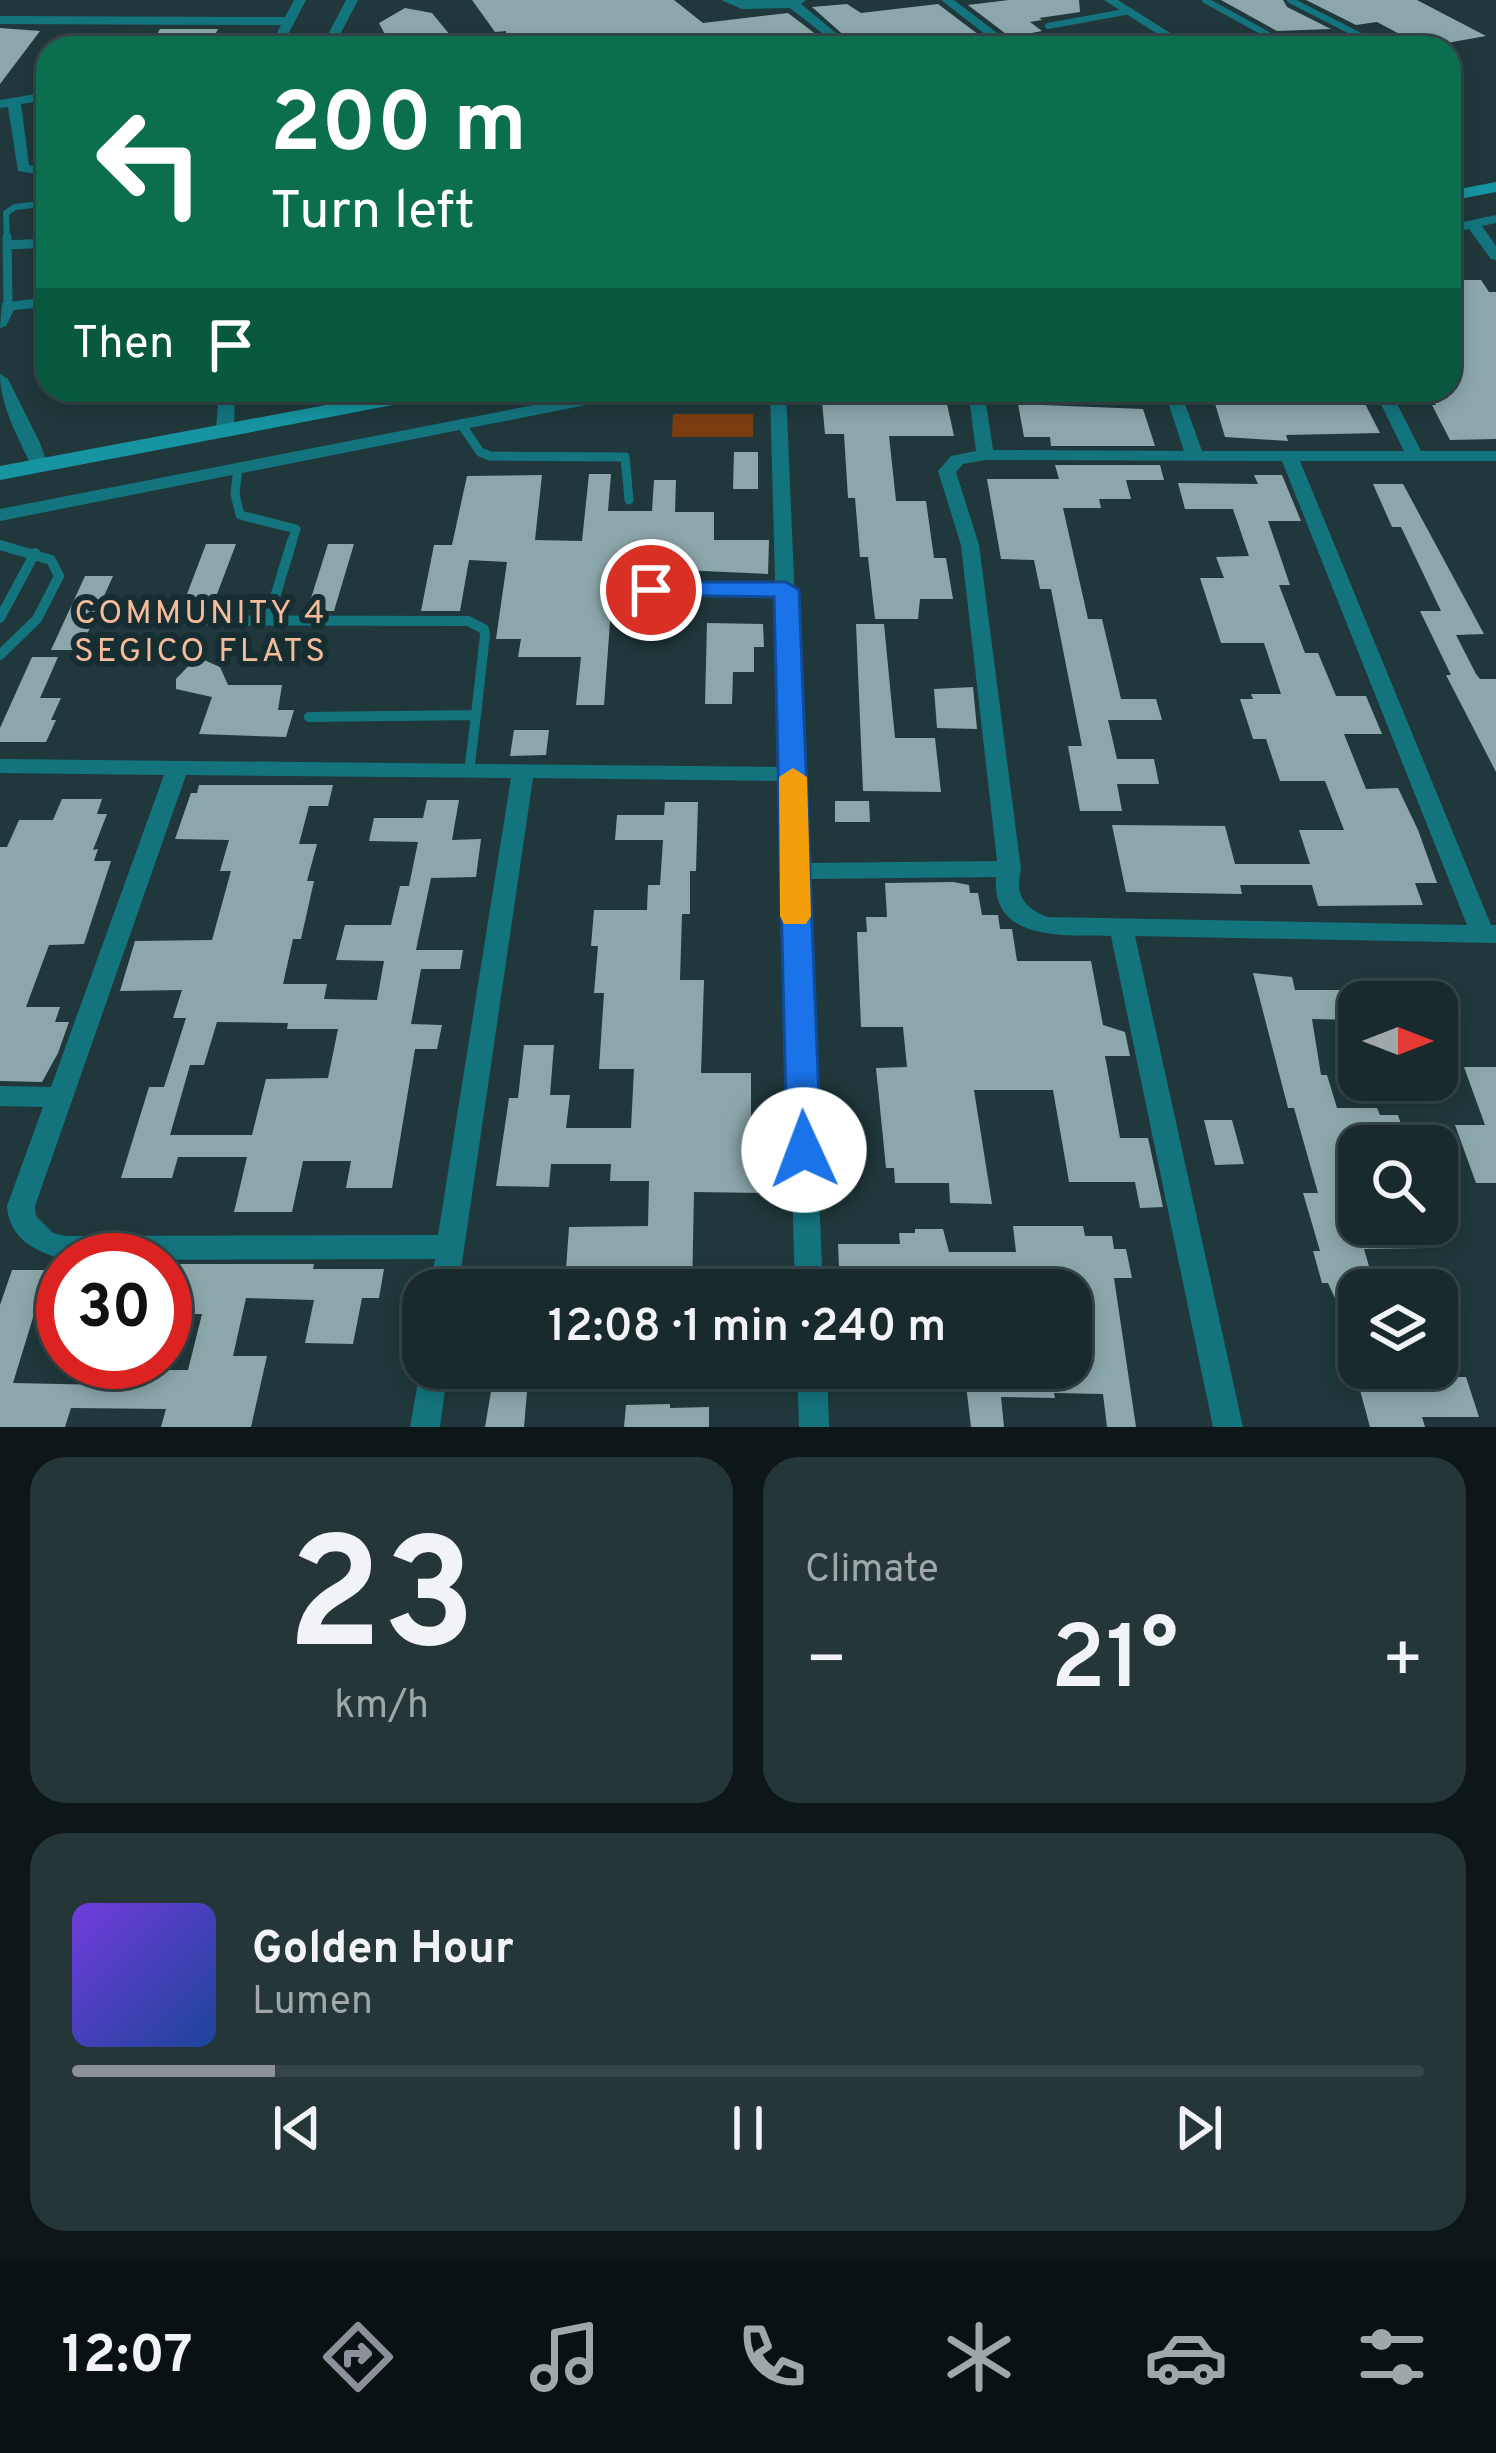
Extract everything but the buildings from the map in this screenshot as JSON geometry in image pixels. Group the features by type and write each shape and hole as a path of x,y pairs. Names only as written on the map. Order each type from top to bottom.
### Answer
{"main road":[{"path":"1461,194 1496,187"},
{"path":"0,473 376,402"}],"street":[{"path":"281,36 300,0"},
{"path":"333,36 352,0"},
{"path":"728,0 742,6 797,2 835,36"},
{"path":"947,0 995,36"},
{"path":"1110,0 1169,36"},
{"path":"0,20 289,21"},
{"path":"7,103 23,168 36,170"},
{"path":"1461,226 1496,219"},
{"path":"1473,224 1496,256"},
{"path":"0,323 8,306 36,303"},
{"path":"0,379 6,401 33,436 40,466"},
{"path":"225,430 226,402"},
{"path":"0,515 575,402"},
{"path":"778,402 808,1269"},
{"path":"978,402 985,455"},
{"path":"1176,402 1195,456"},
{"path":"1388,402 1415,456"},
{"path":"1289,456 1490,934 1121,928 1031,922 1003,890 1010,869 970,545 947,471 958,460 985,455 1496,456"},
{"path":"0,766 793,774"},
{"path":"177,769 56,1097 21,1206 22,1221 45,1243 65,1248 450,1246"},
{"path":"447,1269 523,772"},
{"path":"794,871 1010,869"},
{"path":"1121,928 1228,1427"},
{"path":"0,1096 56,1097"},
{"path":"424,1427 430,1389"},
{"path":"813,1389 814,1427"}],"lane":[{"path":"1205,0 1270,36"},
{"path":"1290,0 1360,36"},
{"path":"1048,26 1130,11"},
{"path":"8,306 6,213 36,204"},
{"path":"7,245 36,244"},
{"path":"461,424 481,452 490,456 625,458 629,500"},
{"path":"238,467 240,515 296,529 268,620"},
{"path":"0,545 51,560 59,576 37,619 0,655"},
{"path":"0,618 35,553"},
{"path":"651,590 786,590"},
{"path":"124,620 477,624 485,635 469,772"},
{"path":"309,717 476,715"}],"shaded area":[{"path":"673,414 753,414 753,437 672,437"}],"slow traffic":[{"path":"793,777 795,916"}],"district":[{"name":"COMMUNITY 4 SEGICO FLATS","path":"201,634"}],"route":[{"path":"651,590 786,590 804,1150"}]}
